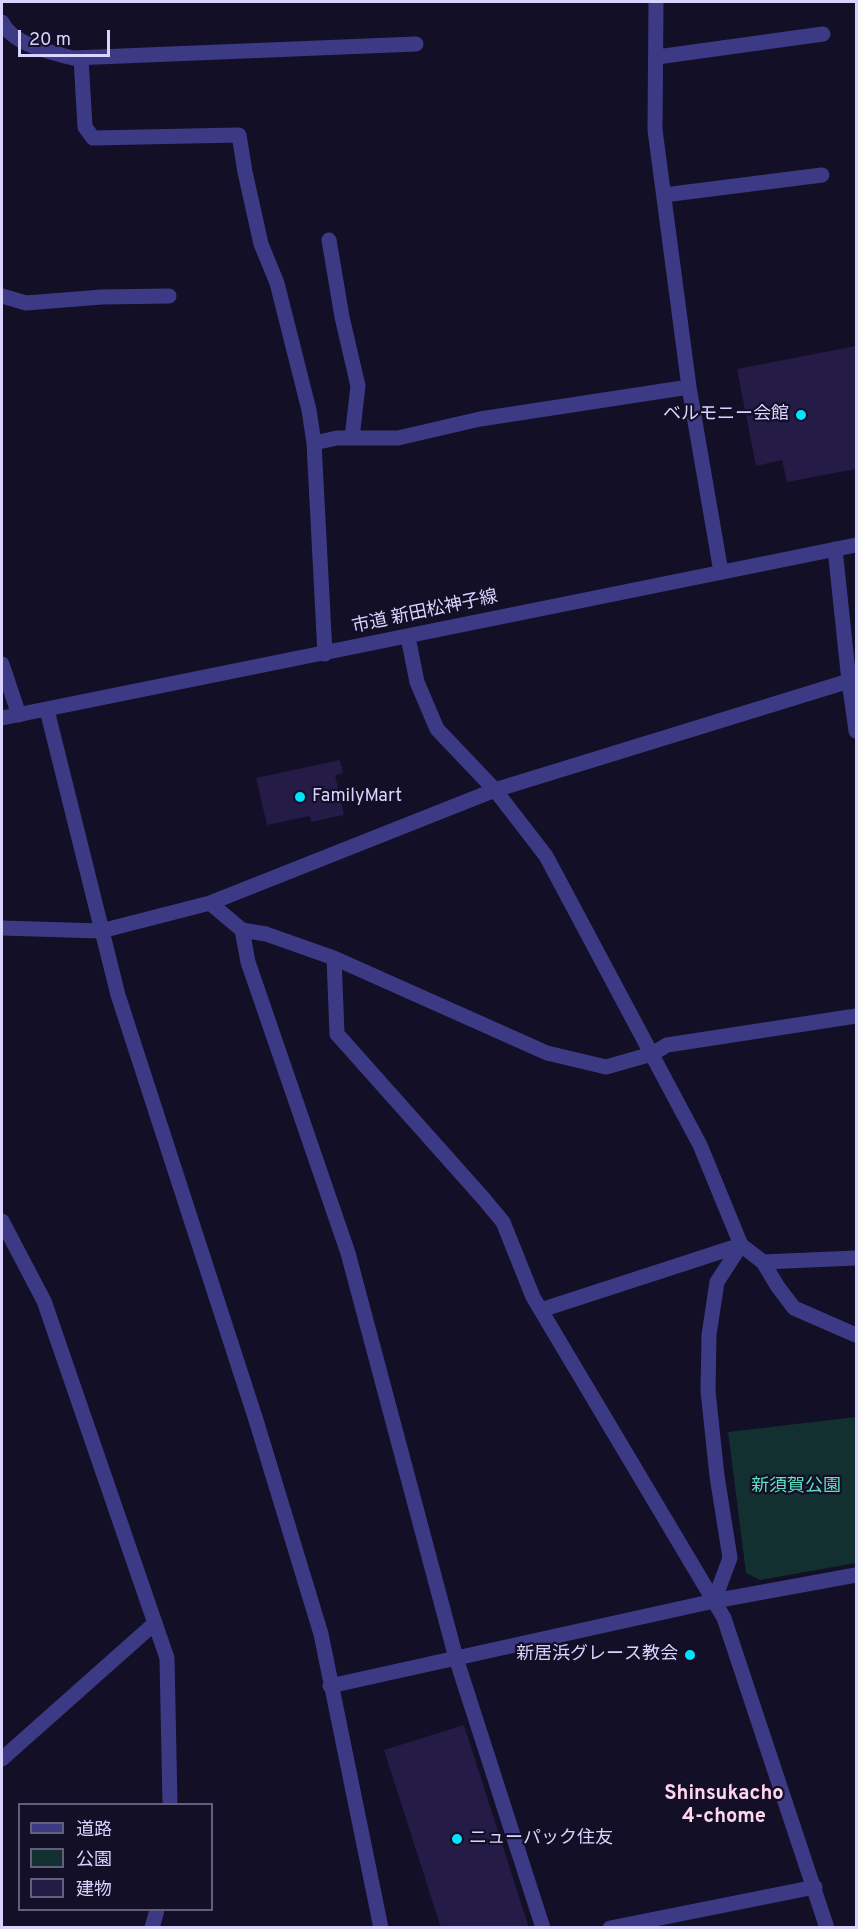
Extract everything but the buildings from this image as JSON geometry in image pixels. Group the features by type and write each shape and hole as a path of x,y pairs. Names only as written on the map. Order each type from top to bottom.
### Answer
{"street":[{"path":"656,2 655,130 689,387 721,572"},
{"path":"2,22 6,31 38,49 72,58 416,44"},
{"path":"657,57 824,33"},
{"path":"81,58 85,127 93,138 239,135 261,244 277,283 309,410 314,443 325,654"},
{"path":"664,195 822,175"},
{"path":"329,240 342,317 358,386 352,438"},
{"path":"2,296 26,303 102,297 170,296"},
{"path":"314,443 337,438 398,438 480,419 689,387"},
{"name":"市道 新田松神子線","path":"2,718 856,545"},
{"path":"835,549 856,730"},
{"path":"408,637 417,682 437,729 495,790 546,856 700,1145 741,1245 763,1262 794,1308 856,1335"},
{"path":"2,664 19,715"},
{"path":"2,928 101,931 210,903 495,790 849,681"},
{"path":"47,710 118,995 294,1542 321,1634 381,1928"},
{"path":"210,903 242,930 266,934 334,958 547,1053 606,1067 652,1054 667,1045 856,1016"},
{"path":"242,930 248,962 348,1253 456,1658 543,1928"},
{"path":"334,958 337,1034 503,1222 533,1297 723,1618 827,1928"},
{"path":"2,1221 44,1301 167,1658 170,1803"},
{"path":"541,1310 741,1245"},
{"path":"714,1601 730,1558 717,1476 708,1391 709,1335 717,1282 741,1245"},
{"path":"763,1262 856,1258"},
{"path":"330,1686 714,1601 856,1575"},
{"path":"2,1760 155,1623"},
{"path":"610,1928 815,1887"},
{"path":"152,1928 157,1911"}],"green space":[{"name":"新須賀公園","path":"856,1417 856,1563 760,1580 746,1573 728,1432"}],"place":[{"name":"ベルモニー会館","path":"801,415"},
{"name":"FamilyMart","path":"300,797"},
{"name":"新居浜グレース教会","path":"690,1655"},
{"name":"ニューパック住友","path":"457,1839"}],"district":[{"name":"Shinsukacho 4-chome","path":"724,1806"}]}
